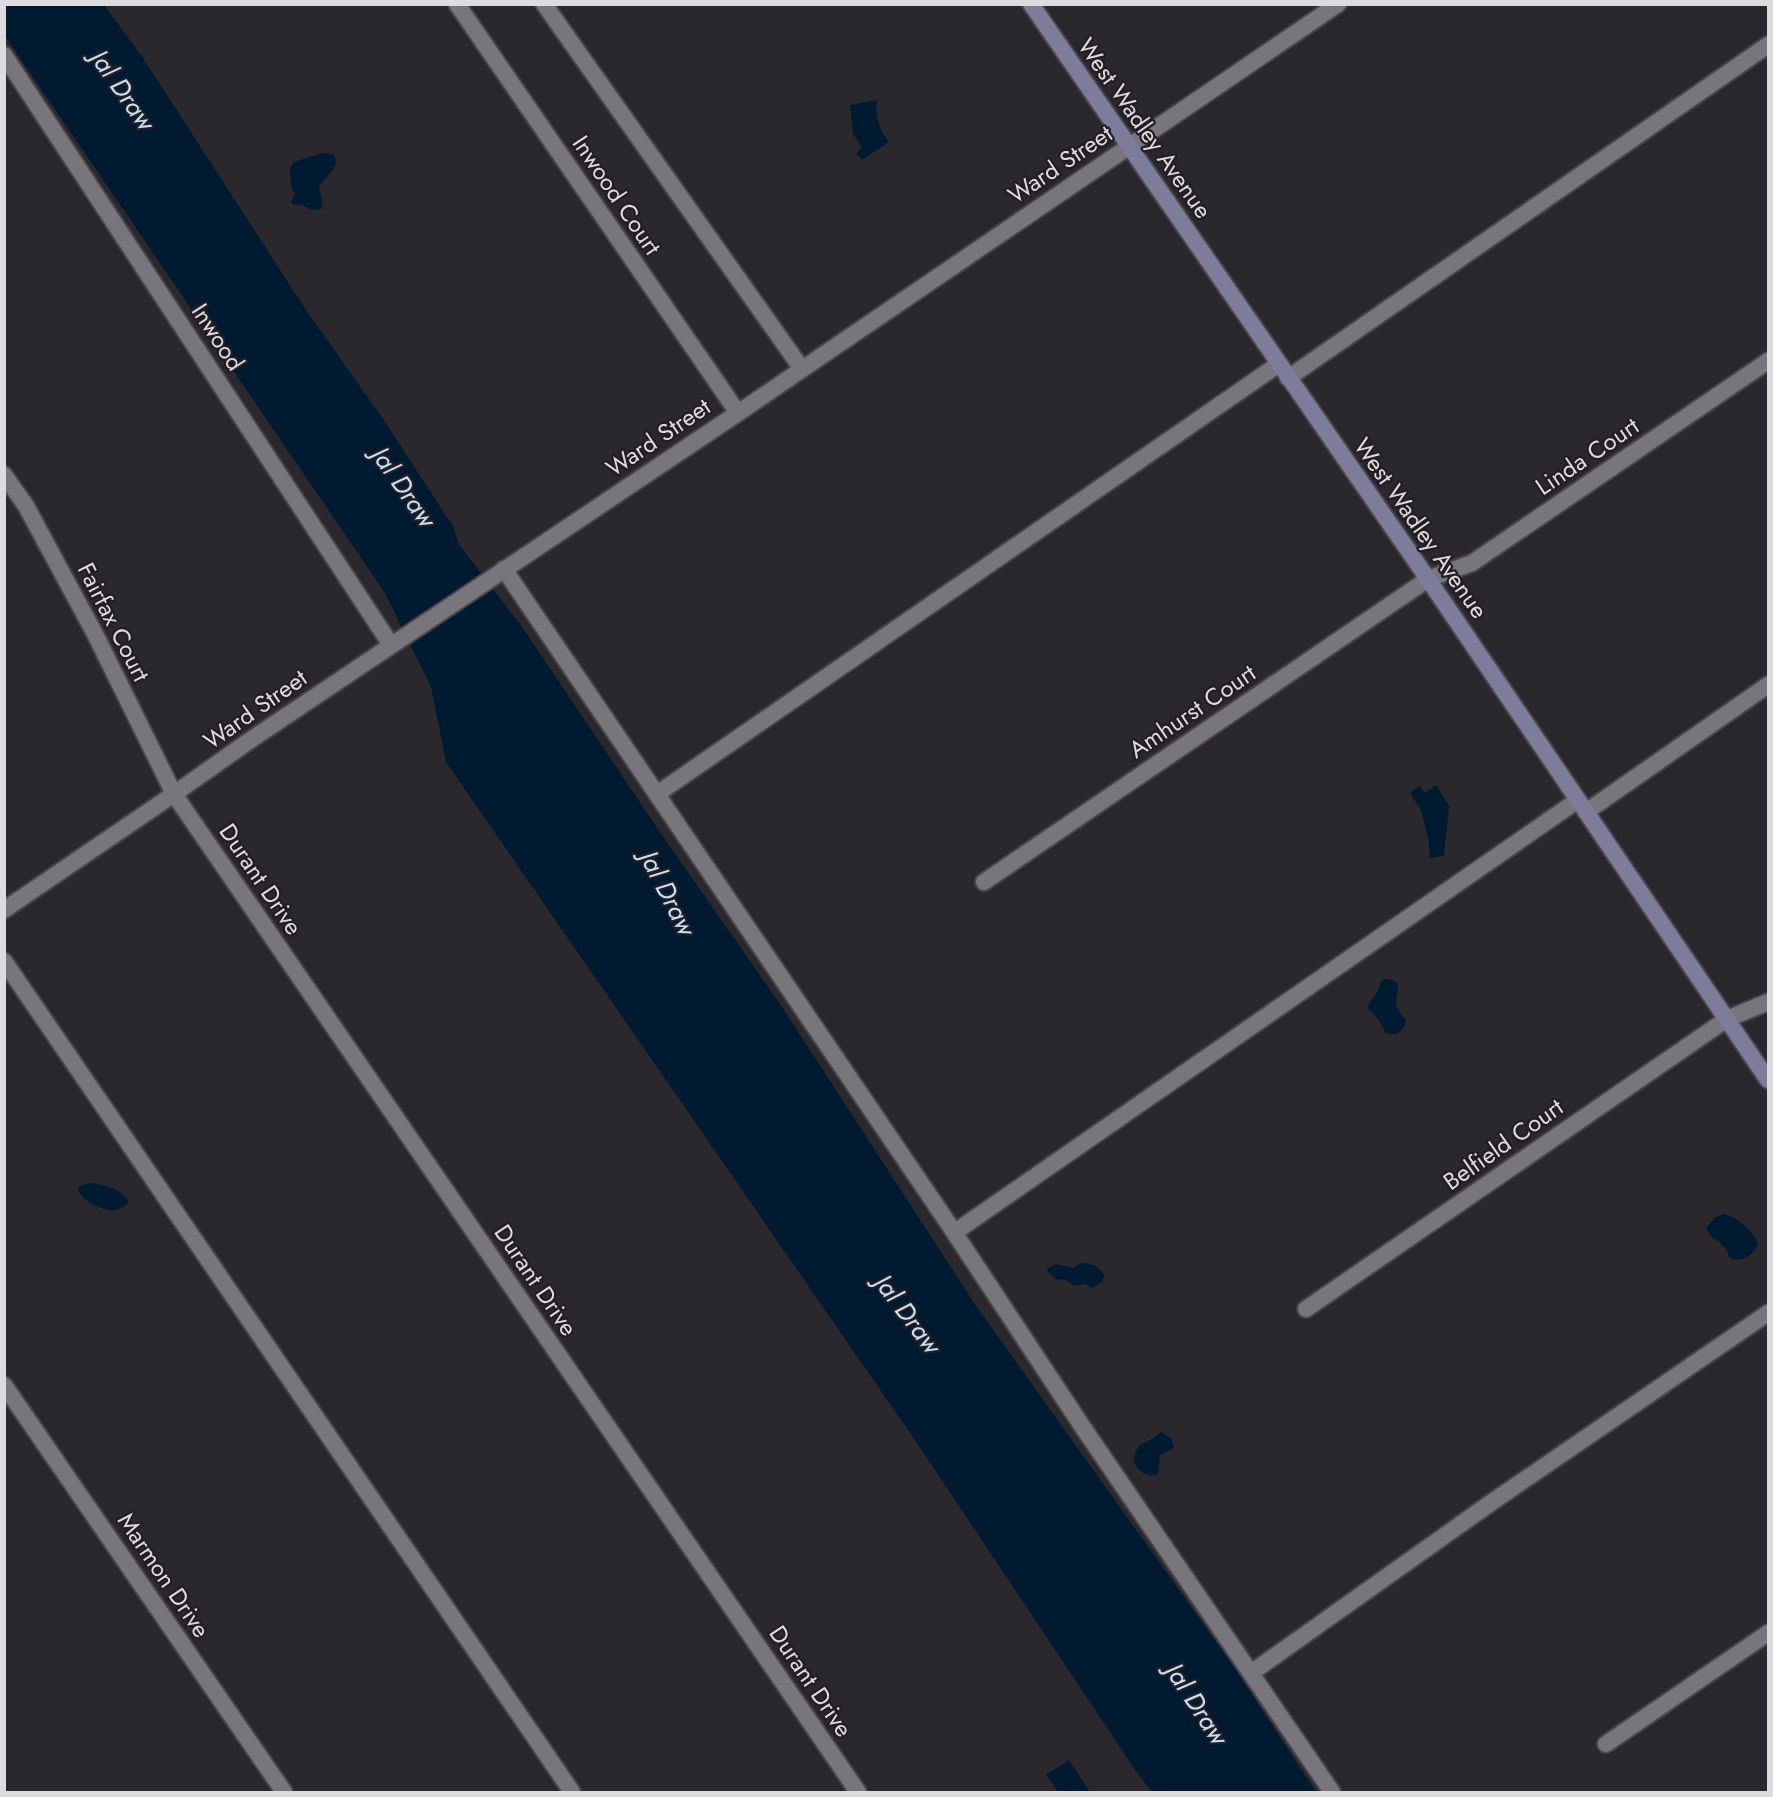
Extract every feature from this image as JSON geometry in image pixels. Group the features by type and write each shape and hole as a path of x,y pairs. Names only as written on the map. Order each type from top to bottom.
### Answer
{"main road":[{"name":"West Wadley Avenue","path":"1031,4 1428,579 1768,1080"}],"street":[{"name":"Inwood Court","path":"457,4 738,413"},
{"name":"Inwood Court","path":"544,4 802,369"},
{"name":"Ward Street","path":"4,910 174,795 249,741 738,413 1338,4"},
{"path":"657,794 1768,45"},
{"name":"Inwood","path":"4,55 391,645"},
{"name":"Linda Court","path":"1428,579 1472,563 1768,361"},
{"name":"Fairfax Court","path":"4,475 26,506 90,624 174,795"},
{"path":"497,574 657,794 955,1232 1082,1426 1332,1792"},
{"name":"Amhurst Court","path":"984,882 1428,579"},
{"path":"955,1232 1582,806 1768,685"},
{"name":"Durant Drive","path":"174,795 858,1792"},
{"path":"4,961 572,1792"},
{"name":"Belfield Court","path":"1306,1309 1727,1019 1768,1002"},
{"path":"1251,1673 1492,1502 1768,1313"},
{"name":"Marmon Drive","path":"4,1384 284,1792"},
{"path":"1606,1744 1768,1633"}],"water":[{"name":"Jal Draw","path":"4,5 104,5 143,58 306,310 383,419 454,528 458,543 522,627 664,838 782,1007 976,1306 1234,1667 1316,1792 1152,1792 1136,1771 919,1446 446,762 431,687 385,593 5,36"},
{"path":"877,100 878,122 889,142 862,160 856,154 862,147 853,134 850,105"},
{"path":"322,153 333,154 336,163 319,188 321,209 312,210 300,204 293,205 291,202 295,192 292,190 291,166 294,162"},
{"path":"1436,785 1449,806 1444,856 1430,858 1421,810 1410,793 1419,786 1425,793"},
{"path":"1385,979 1397,984 1396,1004 1406,1021 1401,1031 1396,1034 1386,1033 1368,1008 1381,981"},
{"path":"90,1183 117,1190 129,1202 116,1210 105,1209 93,1204 83,1197 78,1189"},
{"path":"1724,1214 1744,1225 1758,1243 1748,1257 1731,1259 1724,1247 1706,1228 1714,1218"},
{"path":"1081,1263 1091,1264 1099,1269 1104,1274 1103,1281 1093,1288 1085,1284 1074,1286 1066,1280 1056,1279 1047,1271 1056,1264 1074,1268"},
{"path":"1161,1432 1171,1438 1174,1448 1160,1455 1158,1474 1147,1475 1135,1464 1135,1454 1139,1445"},
{"path":"1069,1760 1090,1792 1058,1792 1046,1775"}]}
